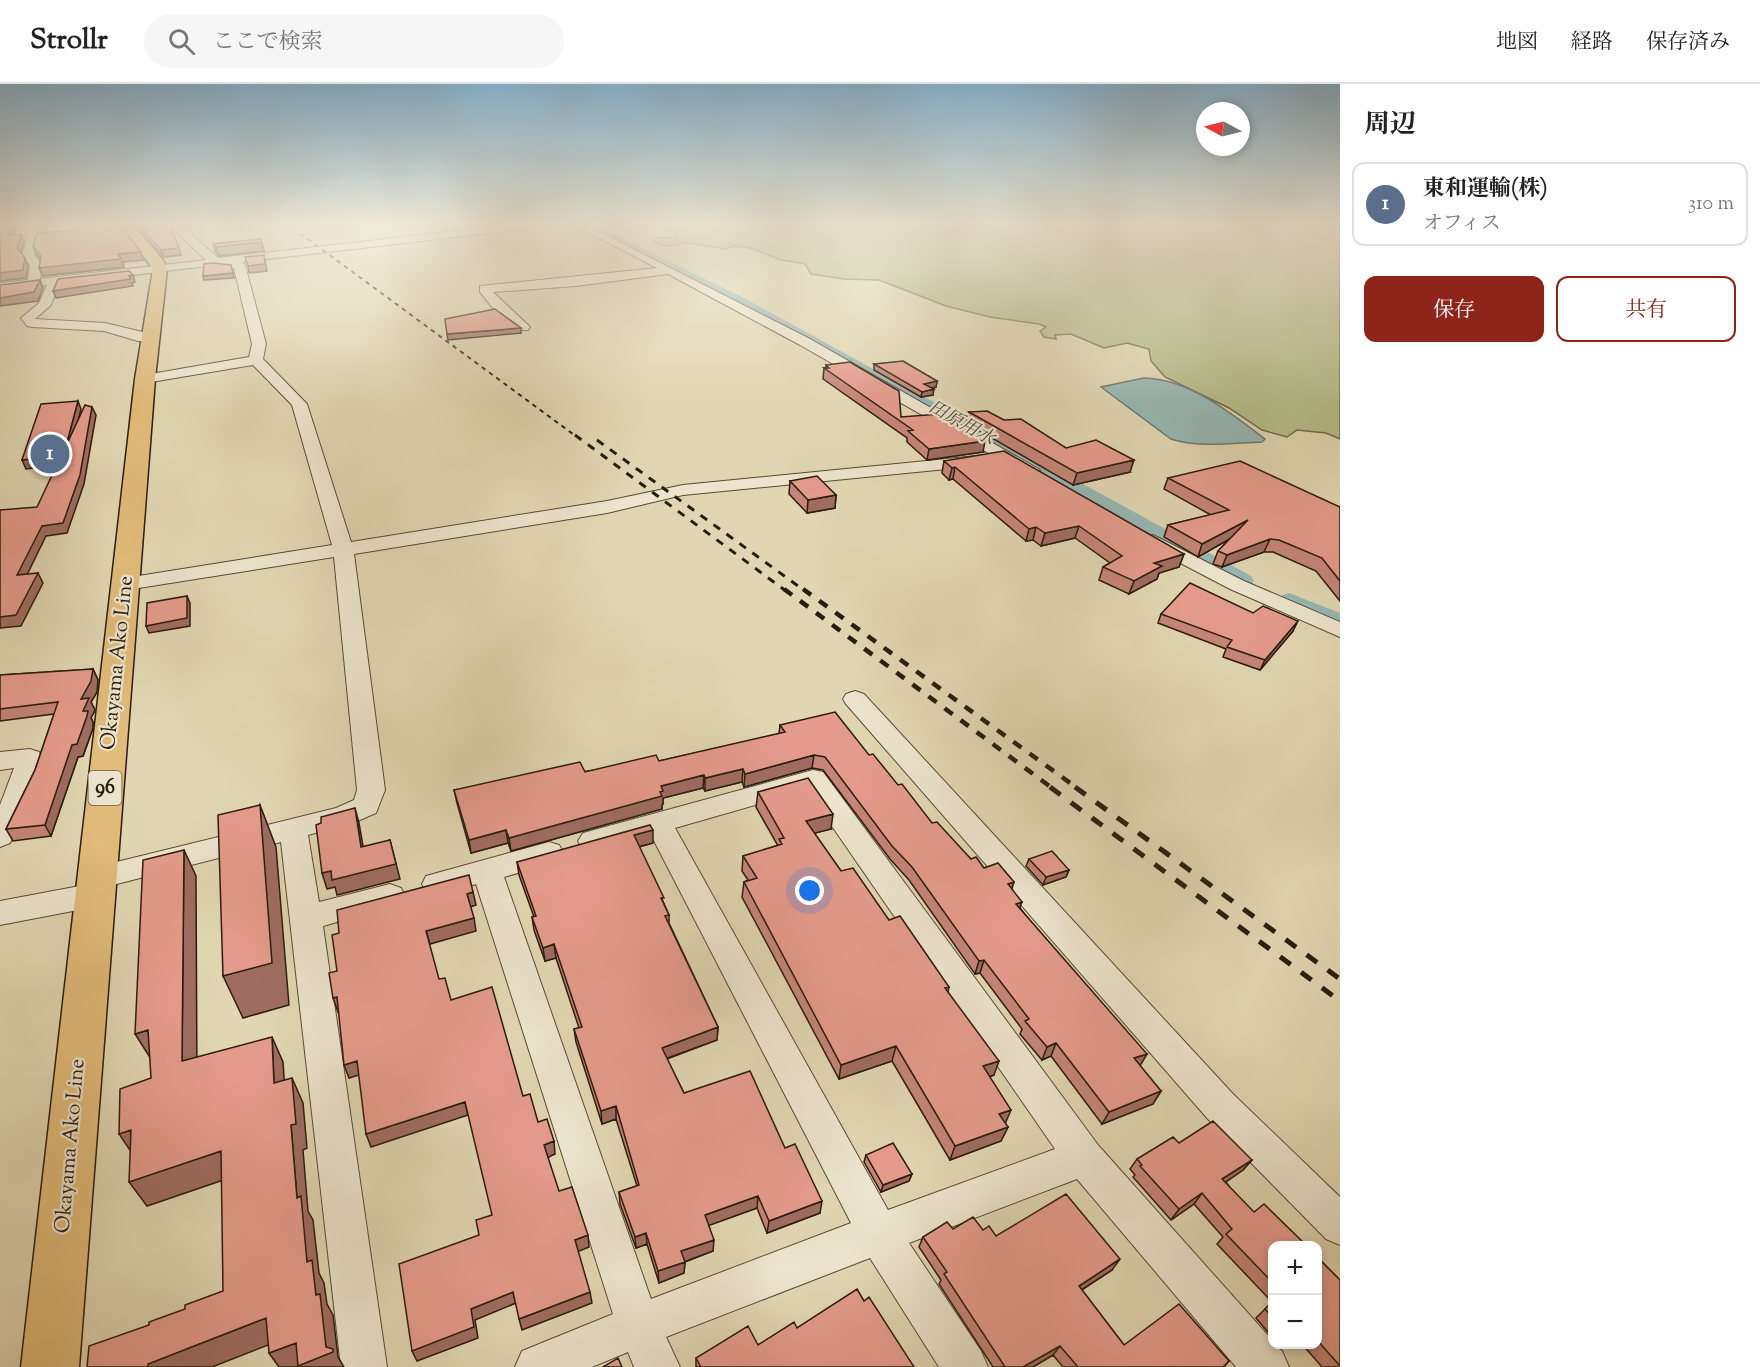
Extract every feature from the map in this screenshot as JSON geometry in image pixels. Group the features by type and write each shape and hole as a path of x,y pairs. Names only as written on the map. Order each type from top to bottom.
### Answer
{"main road":[{"name":"Okayama Ako Line","path":"50,1367 144,379 158,283"}],"street":[{"path":"0,287 45,283"},
{"path":"54,283 45,305 28,318 32,323 105,327 138,337 150,338"},
{"path":"243,283 258,344 256,360"},
{"path":"523,327 506,314 484,289 565,283"},
{"path":"693,283 859,370 1041,476"},
{"path":"144,379 256,360"},
{"path":"0,913 293,828 343,816 366,806 371,790 343,548 299,404 256,360"},
{"path":"126,584 607,507 684,490 942,466 1005,455"},
{"path":"1139,533 1209,572 1340,630"},
{"path":"855,699 1220,1106 1340,1225"},
{"path":"0,761 30,758 25,781 0,836"},
{"path":"306,918 486,872 813,779 1084,1158 1266,1367"},
{"path":"657,822 878,1233 964,1367"},
{"path":"293,828 364,1367"},
{"path":"486,872 638,1325 657,1367"},
{"path":"538,1367 638,1325 878,1233 1084,1158"}],"green space":[{"path":"886,283 1340,283 1340,439 1326,433 1297,430 1287,437 1262,430 1229,408 1165,377 1151,361 1149,349 1127,343 1104,348 1071,334 1055,335 1056,339 1044,337 1040,331 1046,327 1039,324 990,317 946,306"}],"water":[{"path":"1144,378 1177,384 1209,399 1265,439 1262,442 1216,444 1171,439 1101,387"}],"building":[{"path":"39,283 34,292 0,298 0,285"},
{"path":"56,283 106,283 53,291"},
{"path":"495,309 521,328 447,334 445,319"},
{"path":"903,361 937,381 924,384 934,389 922,392 874,364"},
{"path":"850,362 899,391 901,417 940,414 985,441 929,449 908,431 913,430 824,368 829,368 826,365"},
{"path":"78,401 66,446 85,405 92,407 80,475 63,523 42,526 17,575 38,573 16,615 0,617 0,510 37,507 61,456 22,460 41,404"},
{"path":"987,411 1004,420 1021,419 1066,448 1096,440 1134,460 1077,473 969,412"},
{"path":"1004,451 1184,554 1154,563 1162,566 1134,581 1103,567 1122,556 1079,526 1045,533 1036,527 1029,529 955,467 952,468 944,461"},
{"path":"1240,461 1340,507 1340,581 1322,558 1279,540 1270,539 1227,555 1218,551 1248,520 1202,544 1168,525 1229,510 1168,478"},
{"path":"817,476 836,495 808,500 790,481"},
{"path":"1190,583 1253,613 1263,606 1298,621 1265,660 1227,647 1232,640 1161,614"},
{"path":"187,596 187,618 146,626 147,603"},
{"path":"93,669 91,681 81,699 89,698 83,711 88,711 87,716 77,744 72,745 45,825 6,829 35,770 58,702 0,709 0,675"},
{"path":"835,712 869,755 873,754 898,785 902,784 932,823 937,822 971,859 976,857 984,868 998,863 1014,882 1008,884 1022,902 1016,904 1147,1054 1134,1058 1161,1091 1109,1112 1056,1043 1047,1047 1025,1021 1029,1019 984,960 979,961 912,867 892,846 825,757 814,755 745,774 743,769 705,778 704,775 661,786 662,796 509,838 506,830 469,840 454,790 580,762 585,772 656,755 659,761 785,732 780,725"},
{"path":"808,778 833,814 806,821 841,871 853,868 889,920 900,916 949,987 945,988 999,1061 983,1066 1011,1110 999,1114 1008,1127 955,1146 896,1046 841,1065 744,882 757,878 743,856 782,844 779,839 784,838 758,792"},
{"path":"260,805 272,963 223,976 218,815"},
{"path":"355,808 361,847 390,840 396,864 332,880 331,871 322,873 316,825 321,823 321,817"},
{"path":"650,825 653,830 634,835 664,898 661,898 669,915 665,916 718,1027 662,1048 684,1093 750,1071 785,1148 795,1144 822,1201 769,1221 758,1196 705,1215 714,1240 681,1251 685,1262 658,1271 646,1233 635,1237 619,1192 639,1185 616,1106 601,1111 574,1029 582,1027 554,944 543,948 532,917 536,916 517,862"},
{"path":"184,850 182,1061 272,1037 274,1083 292,1078 296,1124 291,1125 297,1198 301,1196 307,1262 312,1260 316,1295 320,1294 326,1347 333,1349 333,1352 298,1366 296,1343 269,1353 266,1318 148,1364 148,1367 87,1367 89,1346 149,1325 149,1322 185,1309 185,1305 223,1291 221,1151 129,1182 131,1130 119,1134 120,1089 151,1078 148,1030 135,1034 143,860"},
{"path":"1052,851 1069,870 1046,877 1029,859"},
{"path":"469,875 473,892 467,894 474,918 426,931 439,979 445,978 451,1000 492,987 523,1096 530,1094 538,1122 547,1119 554,1141 544,1145 559,1191 572,1187 588,1235 575,1240 590,1292 519,1319 513,1292 471,1309 474,1327 412,1351 399,1264 479,1235 476,1220 492,1215 465,1102 366,1134 357,1061 344,1065 337,997 333,998 329,973 337,971 332,935 339,933 337,910"},
{"path":"1213,1121 1252,1160 1222,1179 1254,1212 1264,1204 1302,1241 1268,1241 1268,1278 1226,1234 1232,1229 1202,1193 1179,1209 1140,1166 1142,1165 1137,1159 1173,1137 1179,1143"},
{"path":"893,1143 912,1174 883,1185 866,1155"},
{"path":"1066,1194 1120,1259 1079,1286 1124,1345 1179,1304 1229,1361 1224,1367 1078,1367 1060,1346 1023,1367 1005,1367 944,1274 947,1272 923,1237 947,1222 953,1229 973,1217 983,1230 989,1226 996,1236"},
{"path":"1322,1262 1340,1280 1340,1366 1322,1346"},
{"path":"857,1289 864,1301 869,1297 914,1367 701,1367 696,1358 748,1326 758,1345 794,1322 797,1328"},
{"path":"618,1358 622,1367 603,1367"}],"waterway":[{"name":"田原用水","path":"703,283 1242,581"},
{"name":"田原用水","path":"1289,601 1340,622"}],"railway":[{"path":"367,283 577,437"},
{"path":"575,435 786,591"},
{"path":"597,440 805,591"},
{"path":"784,589 1052,788"},
{"path":"803,589 1077,788"},
{"path":"1050,787 1340,1001"},
{"path":"1075,787 1340,979"}],"place":[{"name":"東和運輸(株)","path":"50,454"}]}
